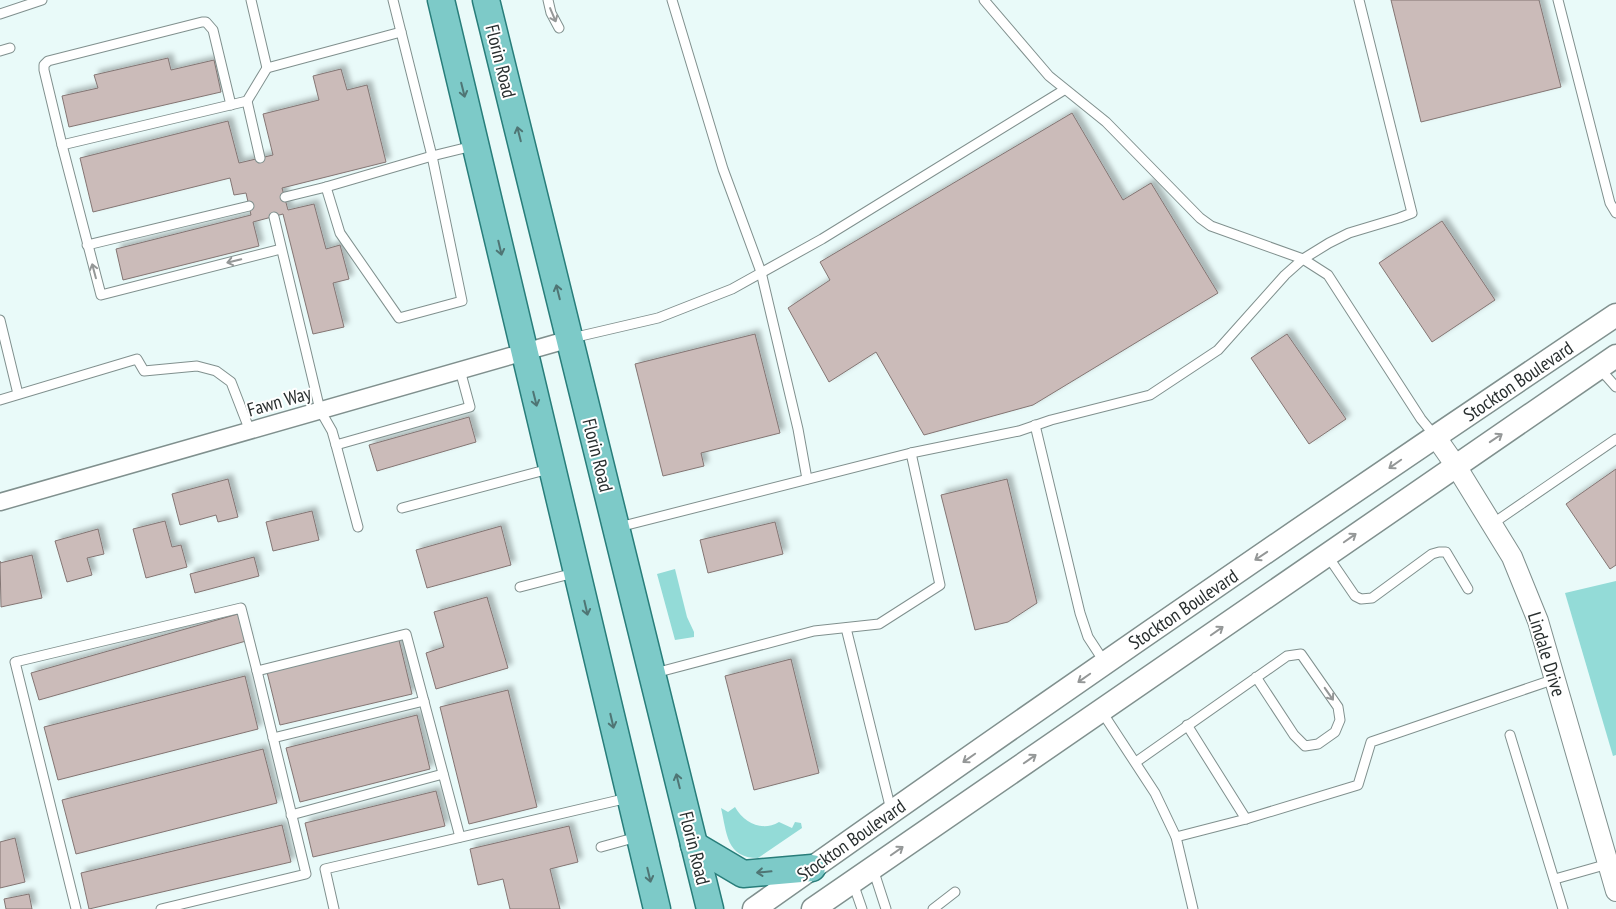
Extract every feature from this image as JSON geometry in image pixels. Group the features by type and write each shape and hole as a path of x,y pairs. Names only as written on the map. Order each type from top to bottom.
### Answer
{"main road":[{"path":"440,0 658,909"},
{"name":"Florin Road","path":"486,0 710,909"},
{"name":"Stockton Boulevard","path":"754,909 1105,663 1435,436 1616,315"},
{"name":"Stockton Boulevard","path":"813,909 1608,362"},
{"path":"694,845 743,874 812,868"}],"street":[{"name":"Fawn Way","path":"0,502 570,339"},
{"name":"Lindale Drive","path":"1435,436 1456,466 1512,557 1538,621 1616,891"}],"lane":[{"path":"0,14 41,0"},
{"path":"251,0 268,68"},
{"path":"326,186 340,233 399,318 462,301 432,156 393,0"},
{"path":"548,0 551,13 559,28"},
{"path":"672,0 723,169 761,272 798,429 807,479"},
{"path":"984,0 1049,76 1106,122 1210,226 1303,259 1328,275 1421,419 1435,436"},
{"path":"616,528 911,453 1019,431 1051,420 1150,395 1218,350 1285,276 1303,259 1329,243 1349,234 1412,213 1359,0"},
{"path":"1558,0 1610,203 1616,212"},
{"path":"231,105 213,30 206,22 48,61 44,65 87,246 101,295 281,250"},
{"path":"62,145 247,101 268,68 401,32"},
{"path":"0,51 10,48"},
{"path":"570,339 658,318 732,288 822,239 1064,90"},
{"path":"247,101 260,158"},
{"path":"284,197 476,145"},
{"path":"87,246 249,206"},
{"path":"274,217 320,410 332,431 358,527"},
{"path":"0,320 18,394"},
{"path":"0,400 137,359 144,371 197,366 216,372 231,382 250,430"},
{"path":"1608,362 1616,388"},
{"path":"336,445 470,407 460,370"},
{"path":"1035,425 1080,614 1088,636 1105,663"},
{"path":"1492,524 1616,439"},
{"path":"652,674 814,631 880,624 940,585 911,453"},
{"path":"402,508 552,469"},
{"path":"1327,555 1355,596 1361,599 1372,598 1432,554 1439,552 1446,552 1468,589"},
{"path":"520,587 577,573"},
{"path":"76,909 15,662 241,608 306,874 161,909"},
{"path":"846,628 891,812"},
{"path":"256,671 406,634 460,838"},
{"path":"1136,762 1187,725 1256,677 1287,656 1301,654 1338,707 1340,720 1335,732 1318,744 1305,746 1294,735 1256,677"},
{"path":"1176,838 1358,785 1371,742 1555,679"},
{"path":"272,738 424,701"},
{"path":"1101,710 1155,794 1176,838 1193,909"},
{"path":"1187,725 1246,819"},
{"path":"1510,735 1563,909"},
{"path":"291,815 443,774"},
{"path":"334,909 324,869 630,797"},
{"path":"601,848 640,836"},
{"path":"1555,879 1608,864"},
{"path":"872,868 886,909"},
{"path":"853,882 862,909"},
{"path":"933,909 956,892"}],"shaded area":[{"path":"675,569 694,637 675,640 657,574"},
{"path":"1616,581 1616,755 1613,756 1565,593"},
{"path":"735,807 743,818 760,826 773,825 779,822 792,828 795,822 801,823 802,828 758,858 747,857 734,849 727,835 721,808 728,812"}],"building":[{"path":"1391,0 1539,0 1561,87 1421,122"},
{"path":"168,58 171,70 214,60 221,92 69,127 62,96 98,88 94,75"},
{"path":"341,69 347,90 367,85 386,162 282,188 288,210 314,204 326,249 340,245 349,279 333,283 344,327 313,334 283,214 253,222 259,246 123,280 116,249 251,215 246,193 234,195 230,178 93,212 80,158 228,121 239,163 273,155 263,114 319,100 313,76"},
{"path":"1072,113 1123,200 1151,183 1218,293 1033,405 924,435 876,352 829,382 788,308 830,280 820,262"},
{"path":"1442,221 1495,300 1432,342 1379,263"},
{"path":"755,334 780,433 701,453 704,466 663,476 635,364"},
{"path":"1287,334 1346,419 1309,444 1251,358"},
{"path":"469,417 476,442 377,471 369,445"},
{"path":"1616,469 1616,565 1610,569 1566,504"},
{"path":"228,479 238,517 218,522 216,515 180,525 172,494"},
{"path":"1007,479 1037,603 1008,622 975,630 941,495"},
{"path":"312,511 319,540 273,551 266,522"},
{"path":"165,521 172,547 181,545 187,567 146,578 133,529"},
{"path":"775,522 783,554 708,573 700,540"},
{"path":"501,526 511,565 427,588 416,550"},
{"path":"98,529 104,554 87,558 92,575 67,582 55,541"},
{"path":"32,555 42,598 1,607 0,563"},
{"path":"254,557 259,576 195,593 190,574"},
{"path":"487,597 508,668 436,689 426,653 444,647 434,612"},
{"path":"238,614 246,641 39,700 31,673"},
{"path":"399,640 412,694 280,725 267,672"},
{"path":"791,659 819,773 754,790 725,676"},
{"path":"245,676 258,729 58,780 44,727"},
{"path":"508,690 537,807 469,824 440,707"},
{"path":"417,715 430,769 300,802 286,748"},
{"path":"263,749 277,803 76,854 62,800"},
{"path":"436,791 445,826 313,857 305,823"},
{"path":"282,825 291,862 89,909 81,873"},
{"path":"569,826 578,862 550,869 560,909 510,909 503,879 478,885 470,849"},
{"path":"15,838 25,882 0,888 0,842"},
{"path":"29,894 32,909 6,909 4,899"}]}
